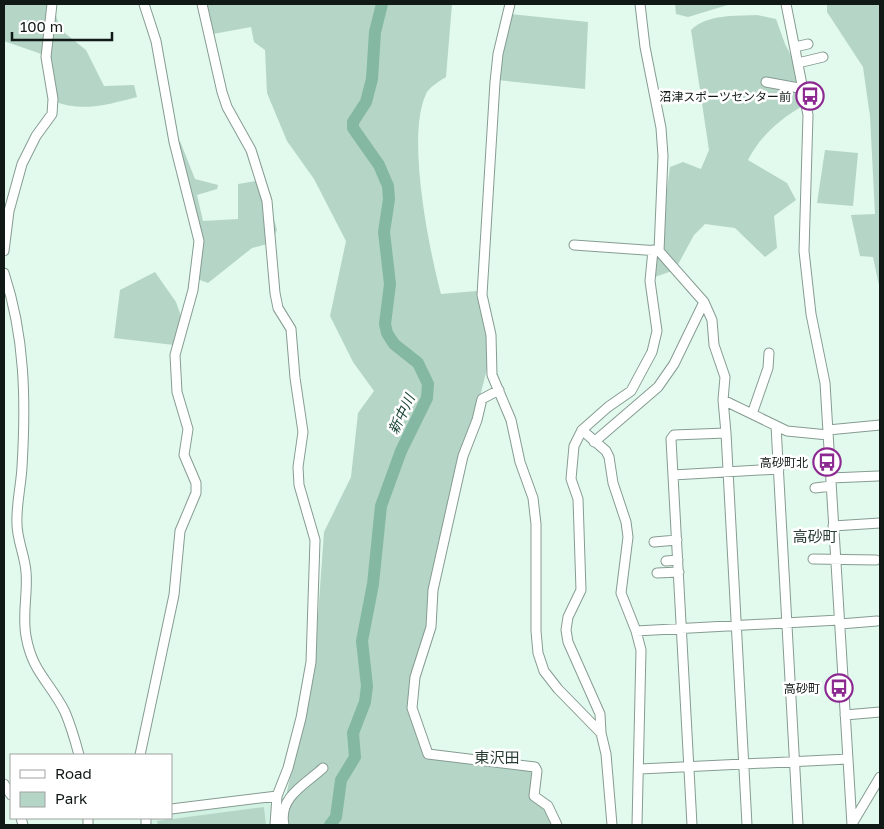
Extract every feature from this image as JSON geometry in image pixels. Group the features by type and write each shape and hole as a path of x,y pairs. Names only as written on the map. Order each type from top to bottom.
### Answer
{"street":[{"path":"4,251 9,211 22,164 36,136 52,114 53,99 46,57 52,4"},
{"path":"140,754 174,595 180,530 196,493 196,483 184,455 188,429 177,392 174,356 193,290 200,241 174,142 156,41 144,4"},
{"path":"202,4 222,92 251,150 267,201 275,293 278,308 291,330 295,378 299,396 303,432 298,467 299,485 315,540 311,662 295,743 277,796 275,825"},
{"path":"510,4 498,54 495,82 482,259 482,295 491,335 492,375 511,420 520,462 533,498 536,524 536,632 538,652 544,671 558,689 601,733"},
{"path":"612,825 606,754 601,733 600,714 568,642 566,630 568,617 581,590 578,499 571,478 574,446 582,430 630,391 652,352 657,331 650,281 656,251 663,156 661,128 645,47 640,4"},
{"path":"786,4 808,115 804,250 809,299 825,383 852,825"},
{"path":"795,47 808,44"},
{"path":"798,63 823,56"},
{"path":"766,82 804,89"},
{"path":"574,246 656,251 704,302 712,321 714,345 725,377 723,400 747,825"},
{"path":"4,273 14,304 20,336 24,381 22,470 16,523 26,571 24,616 26,636 34,665 64,712 79,754"},
{"path":"594,442 658,387 674,364 704,302"},
{"path":"752,414 768,368 769,353"},
{"path":"499,390 482,399 477,420 463,456 433,590 431,627 415,677 412,708 428,754 535,767 537,771 534,796 548,806 557,825"},
{"path":"723,400 776,426 797,433 828,433 880,424"},
{"path":"776,426 798,825"},
{"path":"582,430 606,451 609,457 614,483 626,522 628,537 621,593 636,631 641,650 640,769 637,825"},
{"path":"692,825 683,628 671,439 674,435 726,433"},
{"path":"673,475 779,470"},
{"path":"815,488 831,482 878,476"},
{"path":"833,526 880,522"},
{"path":"654,542 677,540"},
{"path":"813,559 876,560"},
{"path":"666,561 678,560"},
{"path":"657,573 679,572"},
{"path":"636,631 787,623 877,621"},
{"path":"845,715 880,712"},
{"path":"640,769 848,759"},
{"path":"284,825 285,806 295,790 323,768"},
{"path":"852,825 880,778"},
{"path":"172,809 277,796"}],"shaded area":[{"path":"267,802 271,805 271,825 151,825 153,819 172,819 172,814"}],"green space":[{"path":"4,4 52,4 61,30 86,50 104,86 134,85 137,97 106,105 85,107 64,105 54,101 47,56 4,41"},
{"path":"204,4 452,4 446,77 427,91 420,113 418,137 422,193 431,250 441,294 477,291 491,353 450,515 431,627 409,690 409,707 417,737 427,756 535,767 536,796 557,825 280,825 315,658 324,532 351,477 358,413 374,391 353,362 330,316 346,241 314,179 287,141 267,93 265,50 254,42 251,27 213,34"},
{"path":"675,4 731,4 688,17 676,14"},
{"path":"827,4 880,4 880,290 873,257 860,256 851,215 875,214 870,116 863,67 827,12"},
{"path":"510,14 588,22 585,89 497,80"},
{"path":"757,15 776,19 785,44 801,75 804,105 772,128 748,160 787,183 796,200 774,216 777,248 765,257 735,228 705,224 694,235 675,270 652,278 658,254 670,167 683,162 701,169 709,150 691,30 713,18"},
{"path":"180,141 195,179 218,185 217,189 197,195 203,221 238,219 238,184 256,181 266,192 277,230 271,243 252,248 208,283 197,279 199,241 175,148"},
{"path":"825,150 858,153 853,206 817,203"},
{"path":"155,272 176,302 182,319 174,345 114,338 120,290"},
{"path":"264,807 266,825 158,825 157,821"}],"waterway":[{"name":"新中川","path":"330,825 336,817 341,780 355,757 353,733 365,702 367,686 362,641 373,584 381,506 401,451 427,398 428,384 418,363 394,344 387,333 385,324 390,284 384,232 389,199 388,186 379,165 353,128 353,122 366,102 372,79 375,32 382,4"}],"place":[{"name":"沼津スポーツセンター前","path":"810,96"},
{"name":"高砂町北","path":"827,462"},
{"name":"高砂町","path":"839,688"}],"district":[{"name":"高砂町","path":"815,536"},
{"name":"東沢田","path":"497,757"}]}
